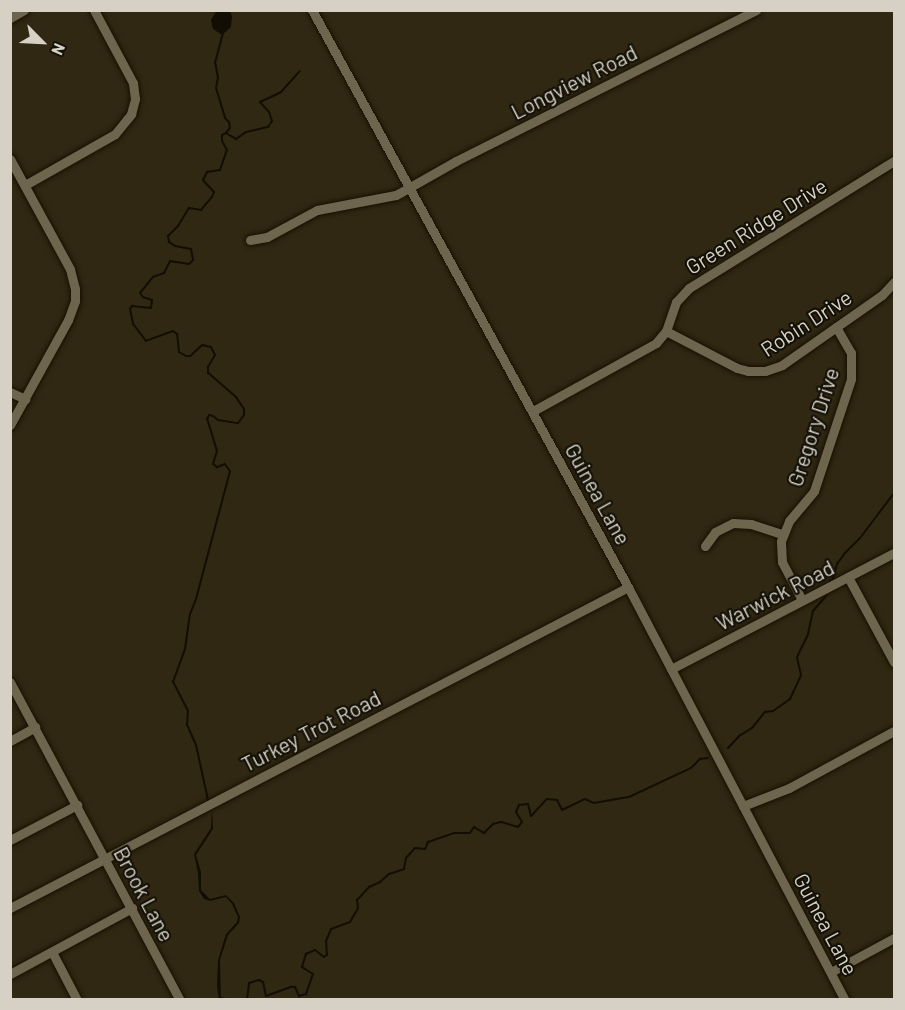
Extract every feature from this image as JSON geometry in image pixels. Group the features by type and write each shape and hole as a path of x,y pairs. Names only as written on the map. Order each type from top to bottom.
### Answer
{"street":[{"path":"10,18 24,10"},
{"path":"25,185 115,134 131,114 135,99 133,83 94,10"},
{"name":"Guinea Lane","path":"312,10 628,587 845,999"},
{"name":"Longview Road","path":"250,240 267,237 317,210 388,197 410,187 756,10"},
{"path":"10,159 70,269 75,289 75,301 69,320 10,425"},
{"name":"Green Ridge Drive","path":"533,411 656,343 666,331 676,302 689,288 894,161"},
{"name":"Robin Drive","path":"666,331 737,368 758,372 782,365 882,295 894,282"},
{"name":"Gregory Drive","path":"782,534 789,521 814,491 851,379 850,353 836,327"},
{"path":"10,392 25,399"},
{"path":"705,546 715,532 733,523 752,524 782,534 783,562 802,600"},
{"name":"Warwick Road","path":"671,669 894,553"},
{"path":"848,577 894,662"},
{"name":"Turkey Trot Road","path":"10,908 628,587"},
{"name":"Brook Lane","path":"10,682 180,999"},
{"path":"10,741 35,728"},
{"path":"743,806 789,788 894,731"},
{"path":"10,840 77,805"},
{"path":"10,974 132,908"},
{"path":"831,972 894,938"},
{"path":"52,952 77,999"}],"shaded area":[{"path":"217,10 230,11 232,16 231,27 222,35 213,29 211,20"},
{"path":"212,810 213,829 196,855 201,872 201,890 210,899 226,895 234,903 240,917 239,923 228,935 220,960 221,1000 217,986 218,960 226,934 237,922 238,917 226,897 210,901 204,899 199,891 194,854 211,828"}],"waterway":[{"path":"223,33 215,62 218,77 216,88 230,128 226,133"},
{"path":"208,800 196,745 187,725 188,711 173,682 185,649 190,614 230,471 225,464 217,467 213,464 217,451 207,419 209,415 218,420 238,423 244,415 244,409 236,397 208,373 208,367 215,355 211,347 202,345 190,356 186,356 179,352 177,334 173,331 146,341 133,324 130,309 132,306 151,308 152,300 143,297 140,293 153,277 164,273 170,261 189,264 193,260 191,249 175,246 169,242 168,236 178,226 189,208 201,210 212,197 214,192 203,180 207,172 220,170 227,150 222,141 222,135 226,133 236,139 246,132 268,127 272,121 269,112 260,102 281,92 300,71"},
{"path":"828,583 833,579 837,564 845,553 860,538 894,493"},
{"path":"728,748 739,736 752,728 765,712 773,711 790,699 801,675 797,657 808,634 813,611 827,595"},
{"path":"247,1000 249,983 259,980 263,982 266,996 291,987 295,987 299,996 306,994 313,974 302,967 306,954 315,950 324,957 327,955 326,941 331,929 350,922 358,908 357,900 369,887 380,882 389,874 404,869 406,858 415,848 425,849 428,842 454,833 470,833 474,827 484,833 493,824 501,822 518,827 522,822 516,812 519,805 528,804 531,816 547,799 557,800 562,810 585,799 594,803 629,797 691,768 700,759 708,758"},
{"path":"221,998 229,1000"}]}
